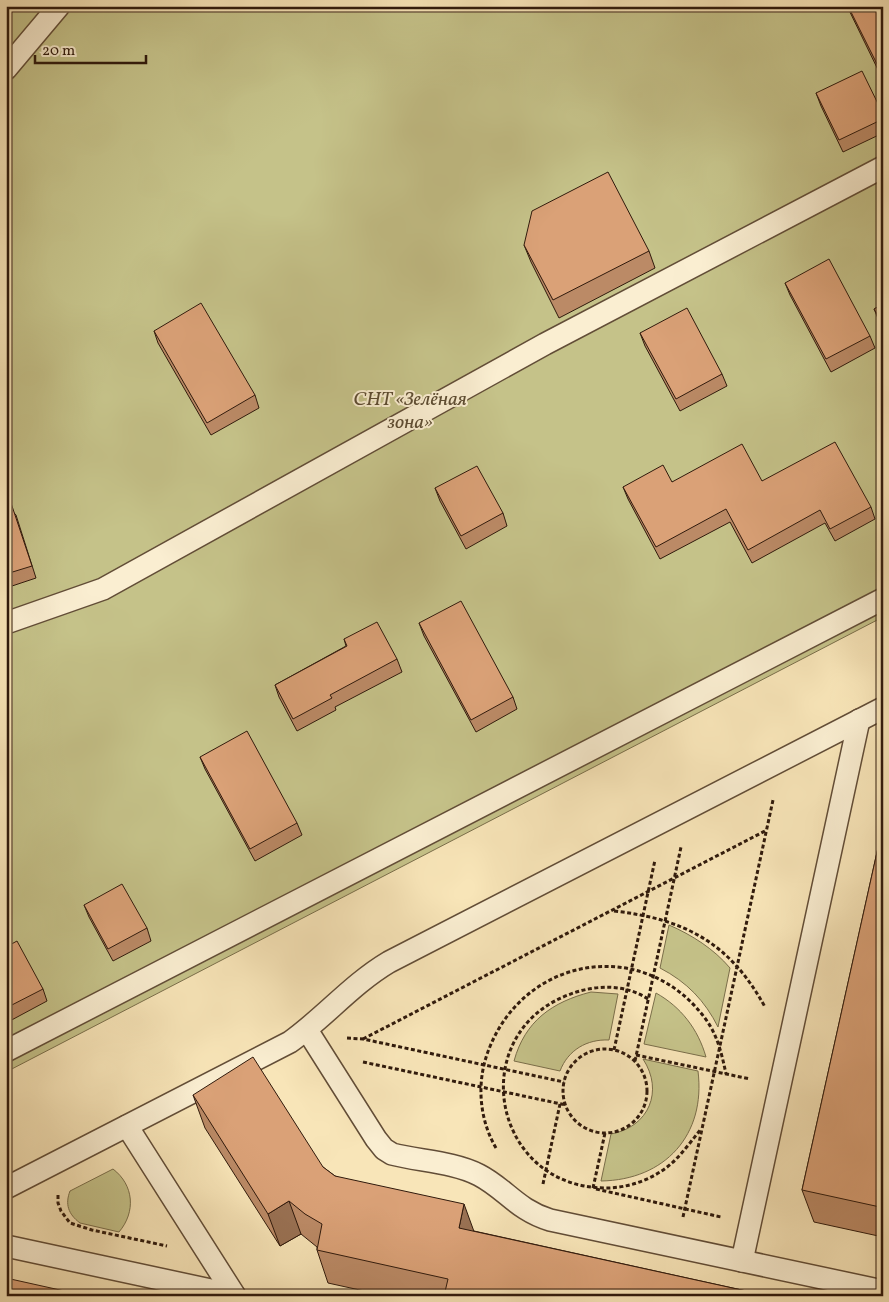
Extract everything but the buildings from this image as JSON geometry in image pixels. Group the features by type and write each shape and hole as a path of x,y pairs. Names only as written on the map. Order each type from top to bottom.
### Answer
{"lane":[{"path":"6,70 59,6"},
{"path":"6,622 103,588 544,344 883,167"},
{"path":"6,1051 883,599"},
{"path":"6,1188 309,1032 361,980 389,962 883,708"},
{"path":"742,1261 859,720"},
{"path":"309,1032 376,1139 392,1154 476,1173 527,1211 550,1220 883,1291"},
{"path":"127,1126 235,1295"},
{"path":"6,1246 235,1295"}],"path":[{"path":"676,1246 781,760"},
{"path":"635,1061 689,808"},
{"path":"614,1050 663,821"},
{"path":"363,1039 766,831"},
{"path":"612,910 643,914 665,920 688,929 706,939 737,966 756,990 767,1009"},
{"path":"497,1149 492,1141 483,1114 481,1087 483,1064 495,1032 512,1009 532,990 557,976 584,968 612,966 653,976 667,983 689,1000 708,1021 720,1046 726,1074"},
{"path":"648,999 638,992 627,990 607,987 584,989 554,1000 530,1020 513,1043 505,1069 503,1092 505,1108 516,1137 530,1156 560,1179 684,1210 750,1223"},
{"path":"309,1032 363,1039 564,1082"},
{"path":"601,1049 614,1050 625,1054 635,1061 642,1071 646,1082 647,1095 644,1107 638,1118 618,1131 605,1133 592,1131 581,1125 572,1116 566,1105 563,1093 564,1082 569,1069 588,1052 601,1049"},
{"path":"322,1053 566,1105"},
{"path":"636,1055 780,1086"},
{"path":"536,1215 560,1104"},
{"path":"592,1188 621,1188 651,1178 672,1163 702,1128"},
{"path":"592,1188 605,1133"},
{"path":"58,1194 58,1203 65,1218 77,1226 209,1255"}],"green space":[{"name":"СНТ «Зелёная зона»","path":"6,6 883,6 883,617 6,1072"},
{"path":"669,925 702,943 730,968 718,1027 694,993 679,979 660,968"},
{"path":"591,992 618,994 609,1040 593,1041 579,1047 568,1057 560,1071 514,1061 525,1035 542,1015 564,1001"},
{"path":"656,993 681,1012 698,1037 706,1057 644,1044"},
{"path":"643,1059 698,1071 699,1094 695,1115 688,1134 676,1150 662,1163 624,1179 601,1181 611,1134 635,1124 649,1106 652,1095 652,1083"},
{"path":"113,1169 120,1175 129,1191 130,1207 124,1224 119,1232 80,1223 70,1212 68,1200 70,1191"}]}
